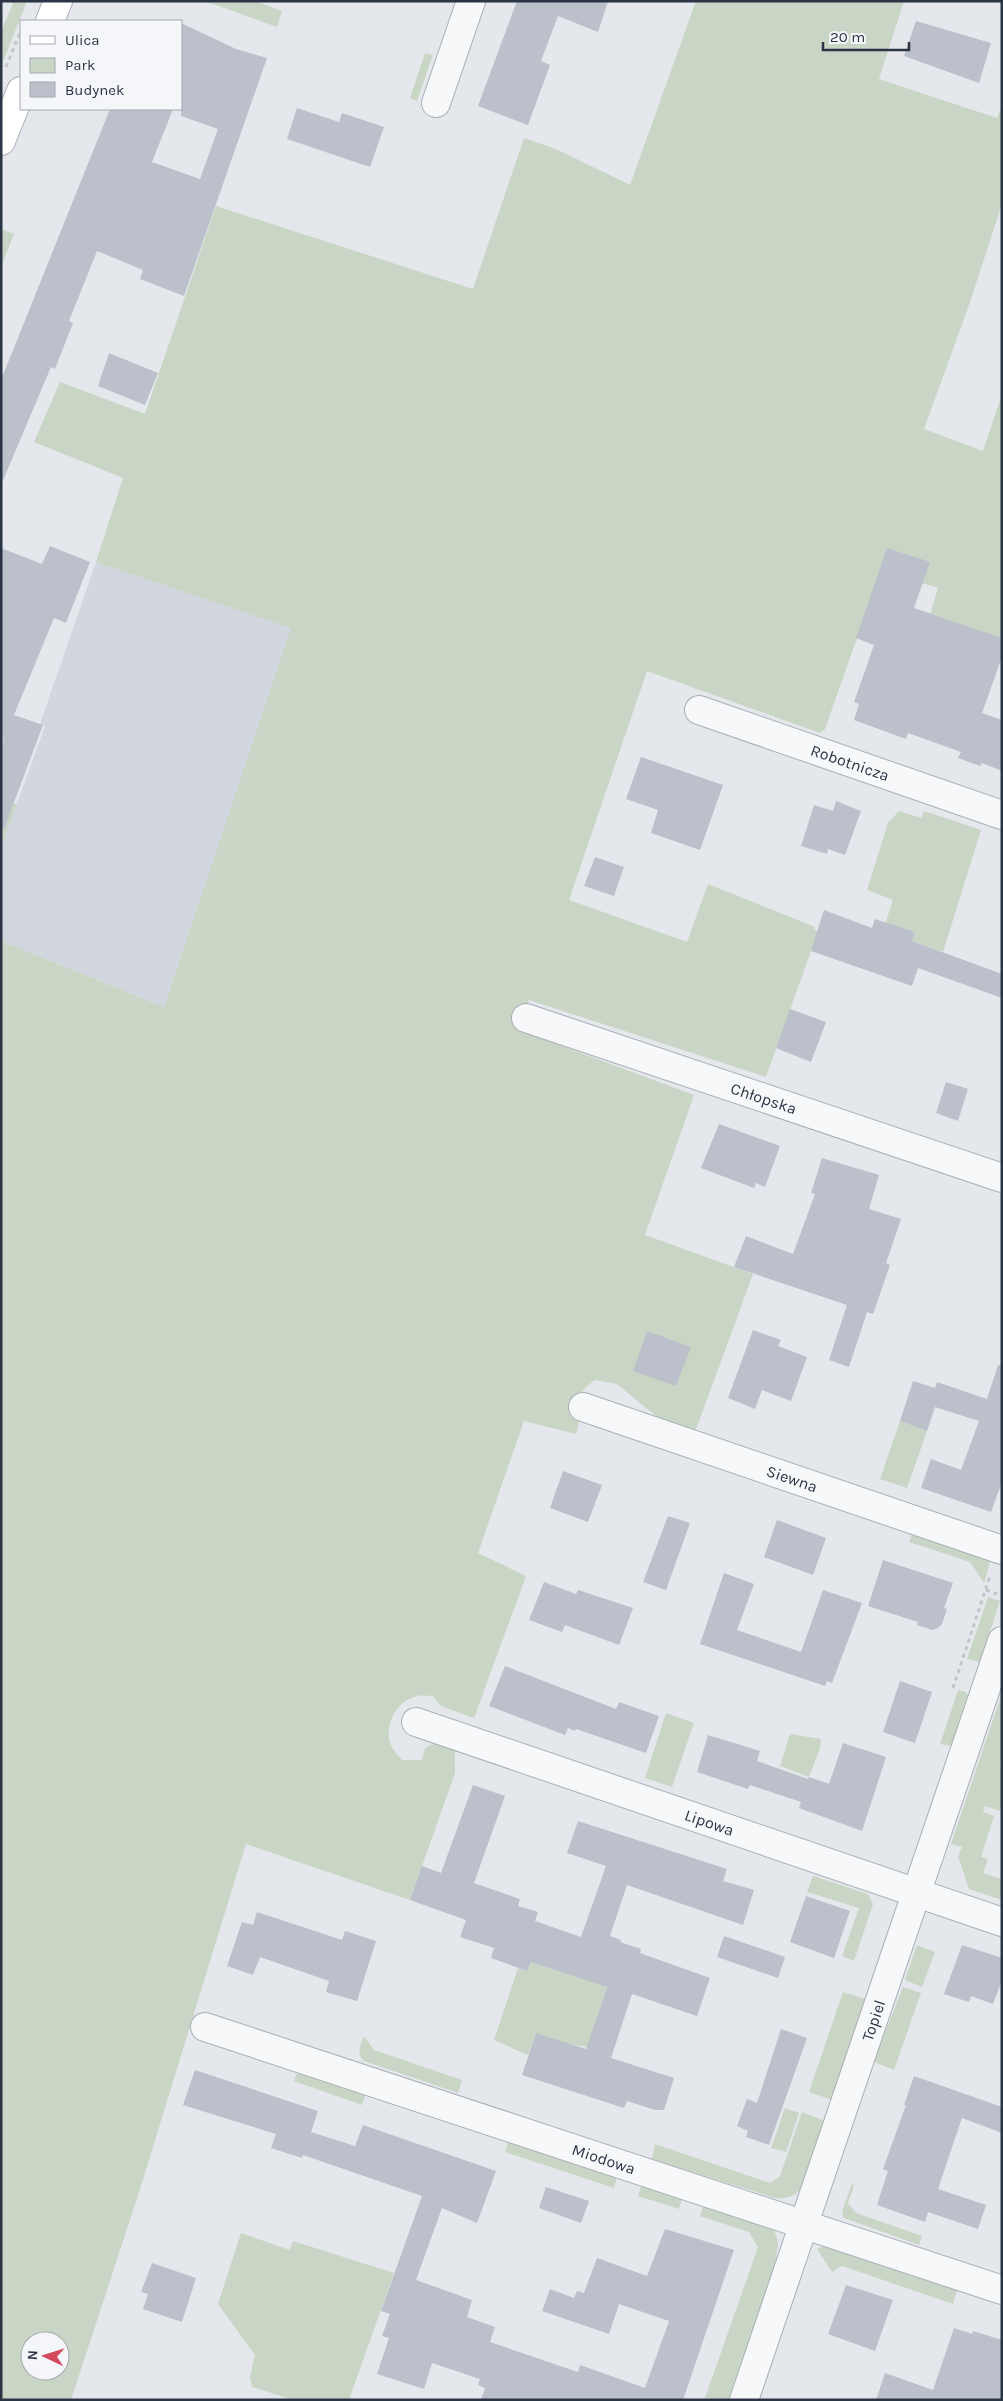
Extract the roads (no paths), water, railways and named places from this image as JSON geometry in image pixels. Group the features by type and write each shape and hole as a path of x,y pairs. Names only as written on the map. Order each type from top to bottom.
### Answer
{"main road":[{"path":"50,20 58,1"},
{"path":"1,141 13,81"}],"street":[{"path":"436,103 471,1"},
{"name":"Robotnicza","path":"699,710 1002,815"},
{"name":"Chłopska","path":"526,1018 1002,1178"},
{"name":"Siewna","path":"583,1407 1002,1550"},
{"name":"Topiel","path":"744,2400 1002,1641"},
{"name":"Lipowa","path":"416,1722 1002,1922"},
{"name":"Miodowa","path":"205,2027 1002,2290"}]}
